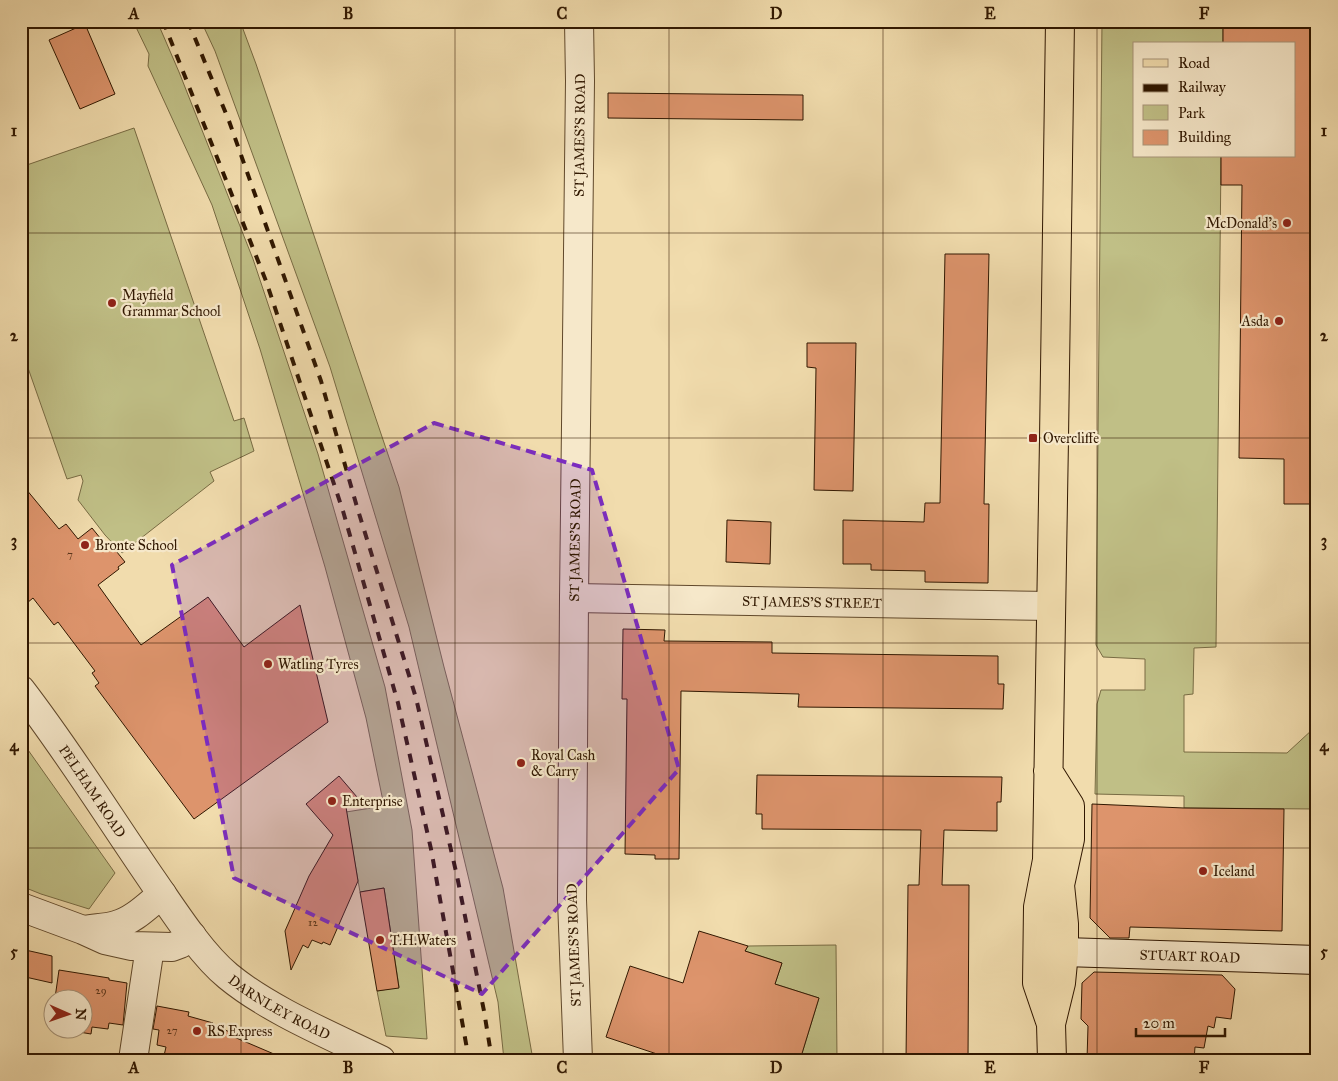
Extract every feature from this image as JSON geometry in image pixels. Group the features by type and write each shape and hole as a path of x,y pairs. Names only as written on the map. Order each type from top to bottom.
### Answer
{"main road":[{"path":"1051,1024 1037,983 1038,907 1047,860 1060,21"},
{"path":"1048,771 1070,806 1070,839 1060,885 1064,924 1064,952 1061,983 1051,1024 1052,1060"},
{"path":"1047,860 1060,885"}],"street":[{"name":"ST JAMES'S ROAD","path":"578,1051 572,900 579,21"},
{"name":"ST JAMES'S STREET","path":"574,598 1051,606"},
{"name":"PELHAM ROAD","path":"21,690 162,894"},
{"path":"83,930 112,926 124,922 162,894"},
{"name":"DARNLEY ROAD","path":"162,894 192,936 220,969 237,984 303,1022 381,1060"},
{"path":"21,907 105,940 150,947 174,947 192,936"},
{"path":"133,1060 150,947"},
{"name":"STUART ROAD","path":"1064,952 1317,960"}],"highlighted area":[{"path":"434,423 592,470 679,769 482,994 234,878 172,565"}],"green space":[{"path":"133,21 157,21 179,72 253,259 318,454 385,687 412,830 427,1039 386,1036 377,991 399,987 384,888 360,892 346,812 384,806 366,718 325,567 260,349 212,205 148,66 149,54"},
{"path":"201,21 240,21 399,487 444,667 503,888 533,1060 504,1060 498,1002 409,627 330,367 215,51"},
{"path":"1102,21 1223,21 1223,42 1133,42 1133,158 1221,158 1216,647 1194,648 1193,694 1184,695 1184,752 1287,753 1313,729 1317,676 1317,809 1184,808 1184,796 1095,794 1097,704 1101,690 1145,690 1145,659 1103,657 1096,645"},
{"name":"Mayfield Grammar School","path":"134,128 234,421 244,418 254,451 210,472 214,481 122,553 105,535 78,500 83,481 81,475 67,479 21,348 21,167"},
{"path":"21,740 115,873 89,909 21,886"},
{"path":"836,945 837,1060 800,1060 819,998 775,984 782,963 745,951 748,946"}],"building":[{"name":"Asda","path":"1223,21 1317,21 1317,504 1284,504 1284,459 1239,458 1242,185 1221,185 1221,158 1296,158 1296,42 1223,42"},
{"path":"85,24 115,94 80,109 49,40"},
{"path":"608,93 803,95 803,120 608,118"},
{"path":"945,254 989,254 984,504 989,504 988,583 925,582 925,571 871,570 871,564 843,564 843,520 924,522 925,503 940,503"},
{"path":"807,343 856,343 853,491 814,490 816,368 807,367"},
{"path":"21,483 59,529 66,524 78,539 92,528 105,544 108,541 125,562 98,585 141,645 208,597 244,647 300,605 328,722 194,819 95,686 99,683 92,673 95,671 58,622 54,625 33,598 21,608"},
{"path":"727,520 771,522 770,564 726,562"},
{"path":"623,629 665,630 664,641 772,642 772,653 998,656 998,684 1004,684 1003,709 798,707 799,694 681,691 679,859 655,859 655,855 625,854 627,699 622,699"},
{"path":"757,775 1002,777 1001,802 997,802 997,831 944,830 942,885 969,885 968,1060 906,1060 908,885 919,885 921,830 762,829 762,814 756,814"},
{"path":"339,776 357,797 346,807 358,881 330,945 312,940 308,948 303,945 291,970 285,931 309,876 333,835 306,804"},
{"path":"1092,804 1184,808 1284,809 1282,931 1130,927 1129,938 1110,938 1090,918"},
{"name":"T.H.Waters","path":"384,888 399,988 377,991 360,892"},
{"path":"699,931 748,946 745,951 782,963 775,984 819,998 800,1060 659,1060 660,1055 606,1037 630,966 683,983"},
{"path":"21,949 52,956 52,983 21,976"},
{"path":"59,970 109,978 109,980 127,983 123,1025 109,1023 108,1029 92,1027 92,988 56,988"},
{"path":"1094,972 1222,975 1235,989 1231,1019 1216,1017 1214,1028 1208,1026 1204,1048 1195,1047 1194,1060 1087,1060 1088,1026 1081,1019 1082,983"},
{"path":"157,1006 189,1012 188,1016 213,1023 212,1025 235,1034 234,1037 288,1060 163,1060 166,1047 157,1045 159,1030 153,1029"}],"railway":[{"path":"163,21 266,281 343,511 398,703 431,849 469,1060"},
{"path":"188,21 229,121 321,381 357,507 416,698 457,876 492,1060"}],"place":[{"name":"McDonald's","path":"1287,223"},
{"name":"Mayfield Grammar School","path":"112,303"},
{"name":"Asda","path":"1279,321"},
{"name":"Overcliffe","path":"1033,438"},
{"name":"Bronte School","path":"85,545"},
{"name":"Watling Tyres","path":"268,664"},
{"name":"Royal Cash & Carry","path":"521,763"},
{"name":"Enterprise","path":"332,801"},
{"name":"Iceland","path":"1203,871"},
{"name":"T.H.Waters","path":"380,940"},
{"name":"RS Express","path":"197,1031"}]}
